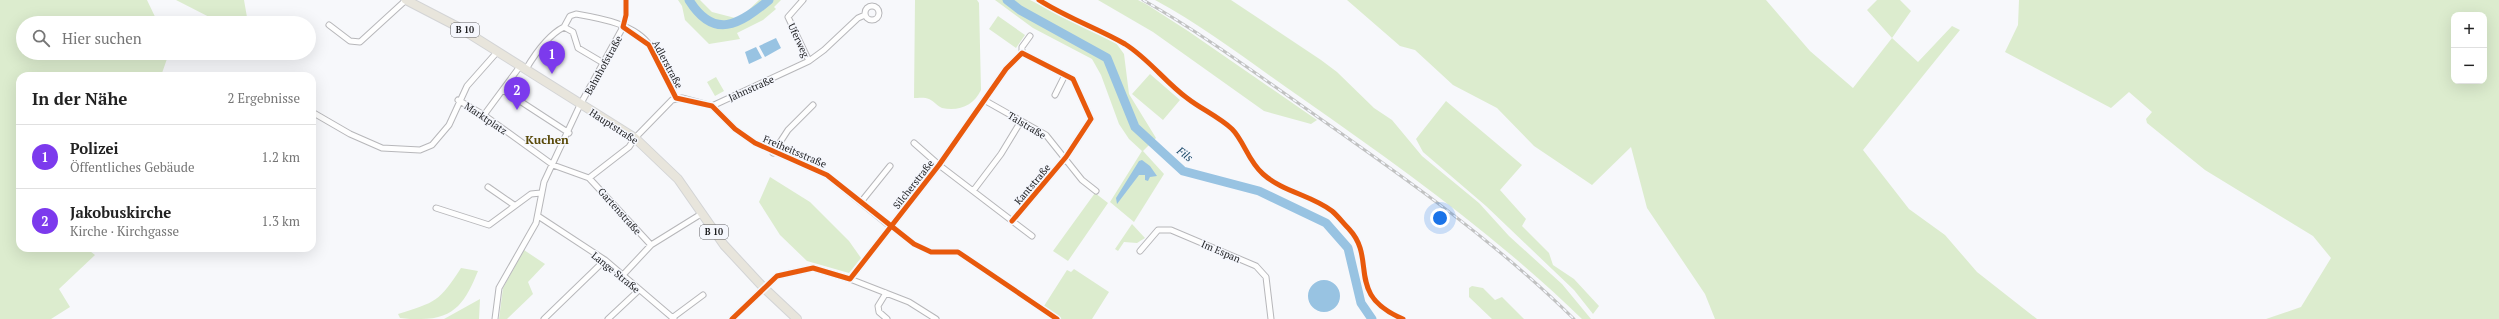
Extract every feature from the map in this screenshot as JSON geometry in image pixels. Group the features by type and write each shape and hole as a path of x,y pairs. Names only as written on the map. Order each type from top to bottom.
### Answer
{"main road":[{"name":"Hauptstraße","path":"406,0 498,50 580,105 635,138 678,179 718,239 764,288 797,319"}],"street":[{"path":"329,25 350,41 360,42 406,0"},
{"name":"Bahnhofstraße","path":"540,192 569,133 580,105 605,64 623,27 626,15 626,0"},
{"name":"Uferweg","path":"803,0 788,17 809,61"},
{"name":"Adlerstraße","path":"484,115 502,90 558,29 564,27 570,16 576,14 615,22 649,45 676,98"},
{"name":"Jahnstraße","path":"712,106 809,61 824,50 858,18 865,15"},
{"path":"564,27 573,32 578,48 605,64"},
{"name":"Silcherstraße","path":"850,279 939,166 1006,69 1022,53 1022,47 1030,36"},
{"path":"316,114 350,134 382,148 420,150 432,146 447,127 458,100 467,86 498,50"},
{"path":"1022,53 1066,74 1055,95"},
{"name":"Kantstraße","path":"1012,221 1066,157 1091,119 1076,82 1066,74"},
{"path":"502,90 569,133"},
{"path":"589,178 629,147 635,138 676,98 712,106"},
{"name":"Marktplatz","path":"458,100 484,115 553,164 589,178"},
{"name":"Talstraße","path":"984,100 1046,135 1066,157 1082,180 1096,191"},
{"path":"773,153 788,130 813,105"},
{"name":"Freiheitsstraße","path":"712,106 735,129 773,153 827,175 891,227"},
{"path":"973,191 1001,154 1021,121"},
{"path":"914,143 939,166 1032,236"},
{"path":"861,202 890,166"},
{"name":"Gartenstraße","path":"589,178 651,245"},
{"path":"488,186 514,205"},
{"path":"436,208 489,225 530,194 540,192 538,216 500,288 495,319"},
{"path":"622,276 651,245 701,214"},
{"name":"Lange Straße","path":"538,216 605,260 673,318 702,295"},
{"name":"Im Espan","path":"1140,251 1158,230 1171,230 1256,266 1266,277 1271,319"},
{"path":"544,319 605,260"},
{"path":"732,319 776,276 806,269 821,269 850,279 909,302 936,319"},
{"path":"608,319 639,290"},
{"path":"886,293 878,306 879,312 887,319"}],"green space":[{"path":"0,0 147,0 155,16 16,16 16,60 167,60 162,72 16,72 16,252 91,252 95,255 59,289 70,307 51,319 0,319"},
{"path":"176,0 244,0 247,16 207,16"},
{"path":"678,0 700,0 712,12 739,19 759,0 781,0 774,7 776,9 763,20 737,33 740,39 709,44 685,20 682,6"},
{"path":"915,0 977,0 979,3 981,90 974,100 965,106 948,109 942,108 927,98 914,98"},
{"path":"995,0 1030,0 1116,43 1124,54 1129,94 1156,138 1143,151 1164,174 1134,222 1110,202 1142,151 1129,139 1119,124 1101,75 1092,59 1033,28"},
{"path":"1098,0 1138,0 1146,4 1188,31 1317,120 1311,124 1264,111 1153,32"},
{"path":"1155,0 1231,0 1321,60 1337,72 1374,108 1392,120 1422,156 1479,203 1509,236 1562,284 1591,319 1582,319 1549,288 1481,230 1412,177 1230,48"},
{"path":"1347,0 1766,0 1810,51 1853,88 1892,38 1918,62 1952,26 1960,30 1863,150 1909,209 1945,235 1977,272 2037,319 1715,319 1705,294 1647,208 1631,147 1592,185 1534,146 1497,108 1453,85 1415,50 1400,46"},
{"path":"1877,0 1900,0 1911,11 1892,38 1867,10"},
{"path":"2019,0 2499,0 2499,319 2266,319 2301,307 2331,258 2313,236 2205,170 2147,123 2146,119 2152,112 2129,92 2111,108 2005,52 2018,25"},
{"path":"998,16 1025,35 1016,48 989,29"},
{"path":"1150,74 1180,100 1163,120 1132,94"},
{"path":"716,77 724,91 715,96 707,82"},
{"path":"1446,101 1522,165 1500,190 1526,219 1522,226 1549,253 1553,265 1574,279 1599,306 1593,314 1574,290 1486,206 1423,152 1416,139"},
{"path":"770,177 810,202 849,241 861,258 849,273 807,261 780,235 759,202"},
{"path":"1095,193 1108,203 1068,261 1053,251"},
{"path":"1132,224 1145,238 1137,243 1124,242 1118,251 1115,249"},
{"path":"524,250 545,264 528,282 533,294 507,319 499,319 503,288"},
{"path":"461,268 478,271 469,291 458,306 443,316 418,319 400,318 398,314 421,307 436,299 447,288"},
{"path":"1074,269 1109,292 1092,319 1061,319 1044,306 1067,270 1071,272"},
{"path":"1472,286 1483,288 1495,300 1502,297 1524,319 1492,319 1469,297 1469,288"},
{"path":"480,299 479,319 444,319"}],"water":[{"path":"776,38 781,48 765,57 759,46"},
{"path":"756,47 762,58 749,64 745,52"},
{"path":"1142,160 1150,166 1157,176 1150,177 1148,181 1145,180 1145,175 1139,175 1117,204 1116,198 1139,161"},
{"path":"1321,280 1327,280 1336,284 1340,296 1336,308 1327,312 1321,312 1312,308 1308,299 1308,293 1312,284"}],"waterway":[{"name":"Fils","path":"689,0 698,13 717,24 737,22 769,0"},
{"name":"Fils","path":"1007,0 1020,10 1107,58 1135,127 1183,171 1259,191 1326,223 1348,248 1361,303 1372,319"}],"railway":[{"path":"1143,0 1230,55 1449,211 1513,263 1574,319"}],"cycle path":[{"path":"626,0 626,15 623,27 649,45 676,98 712,106 735,129 755,143 827,175 914,244 931,252 958,252 1057,319"},
{"path":"1039,0 1060,12 1114,38 1134,50 1179,92 1232,129 1240,139 1258,169 1263,174 1279,185 1315,201 1332,211 1349,229 1357,241 1368,288 1374,299 1385,309 1403,319"},
{"path":"732,319 777,276 813,268 850,279 939,165 1006,69 1022,53 1073,79 1091,119 1066,157 1012,221"}],"place":[{"name":"Polizei","path":"552,74"},
{"name":"Jakobuskirche","path":"517,110"}],"district":[{"name":"Kuchen","path":"547,140"}]}
